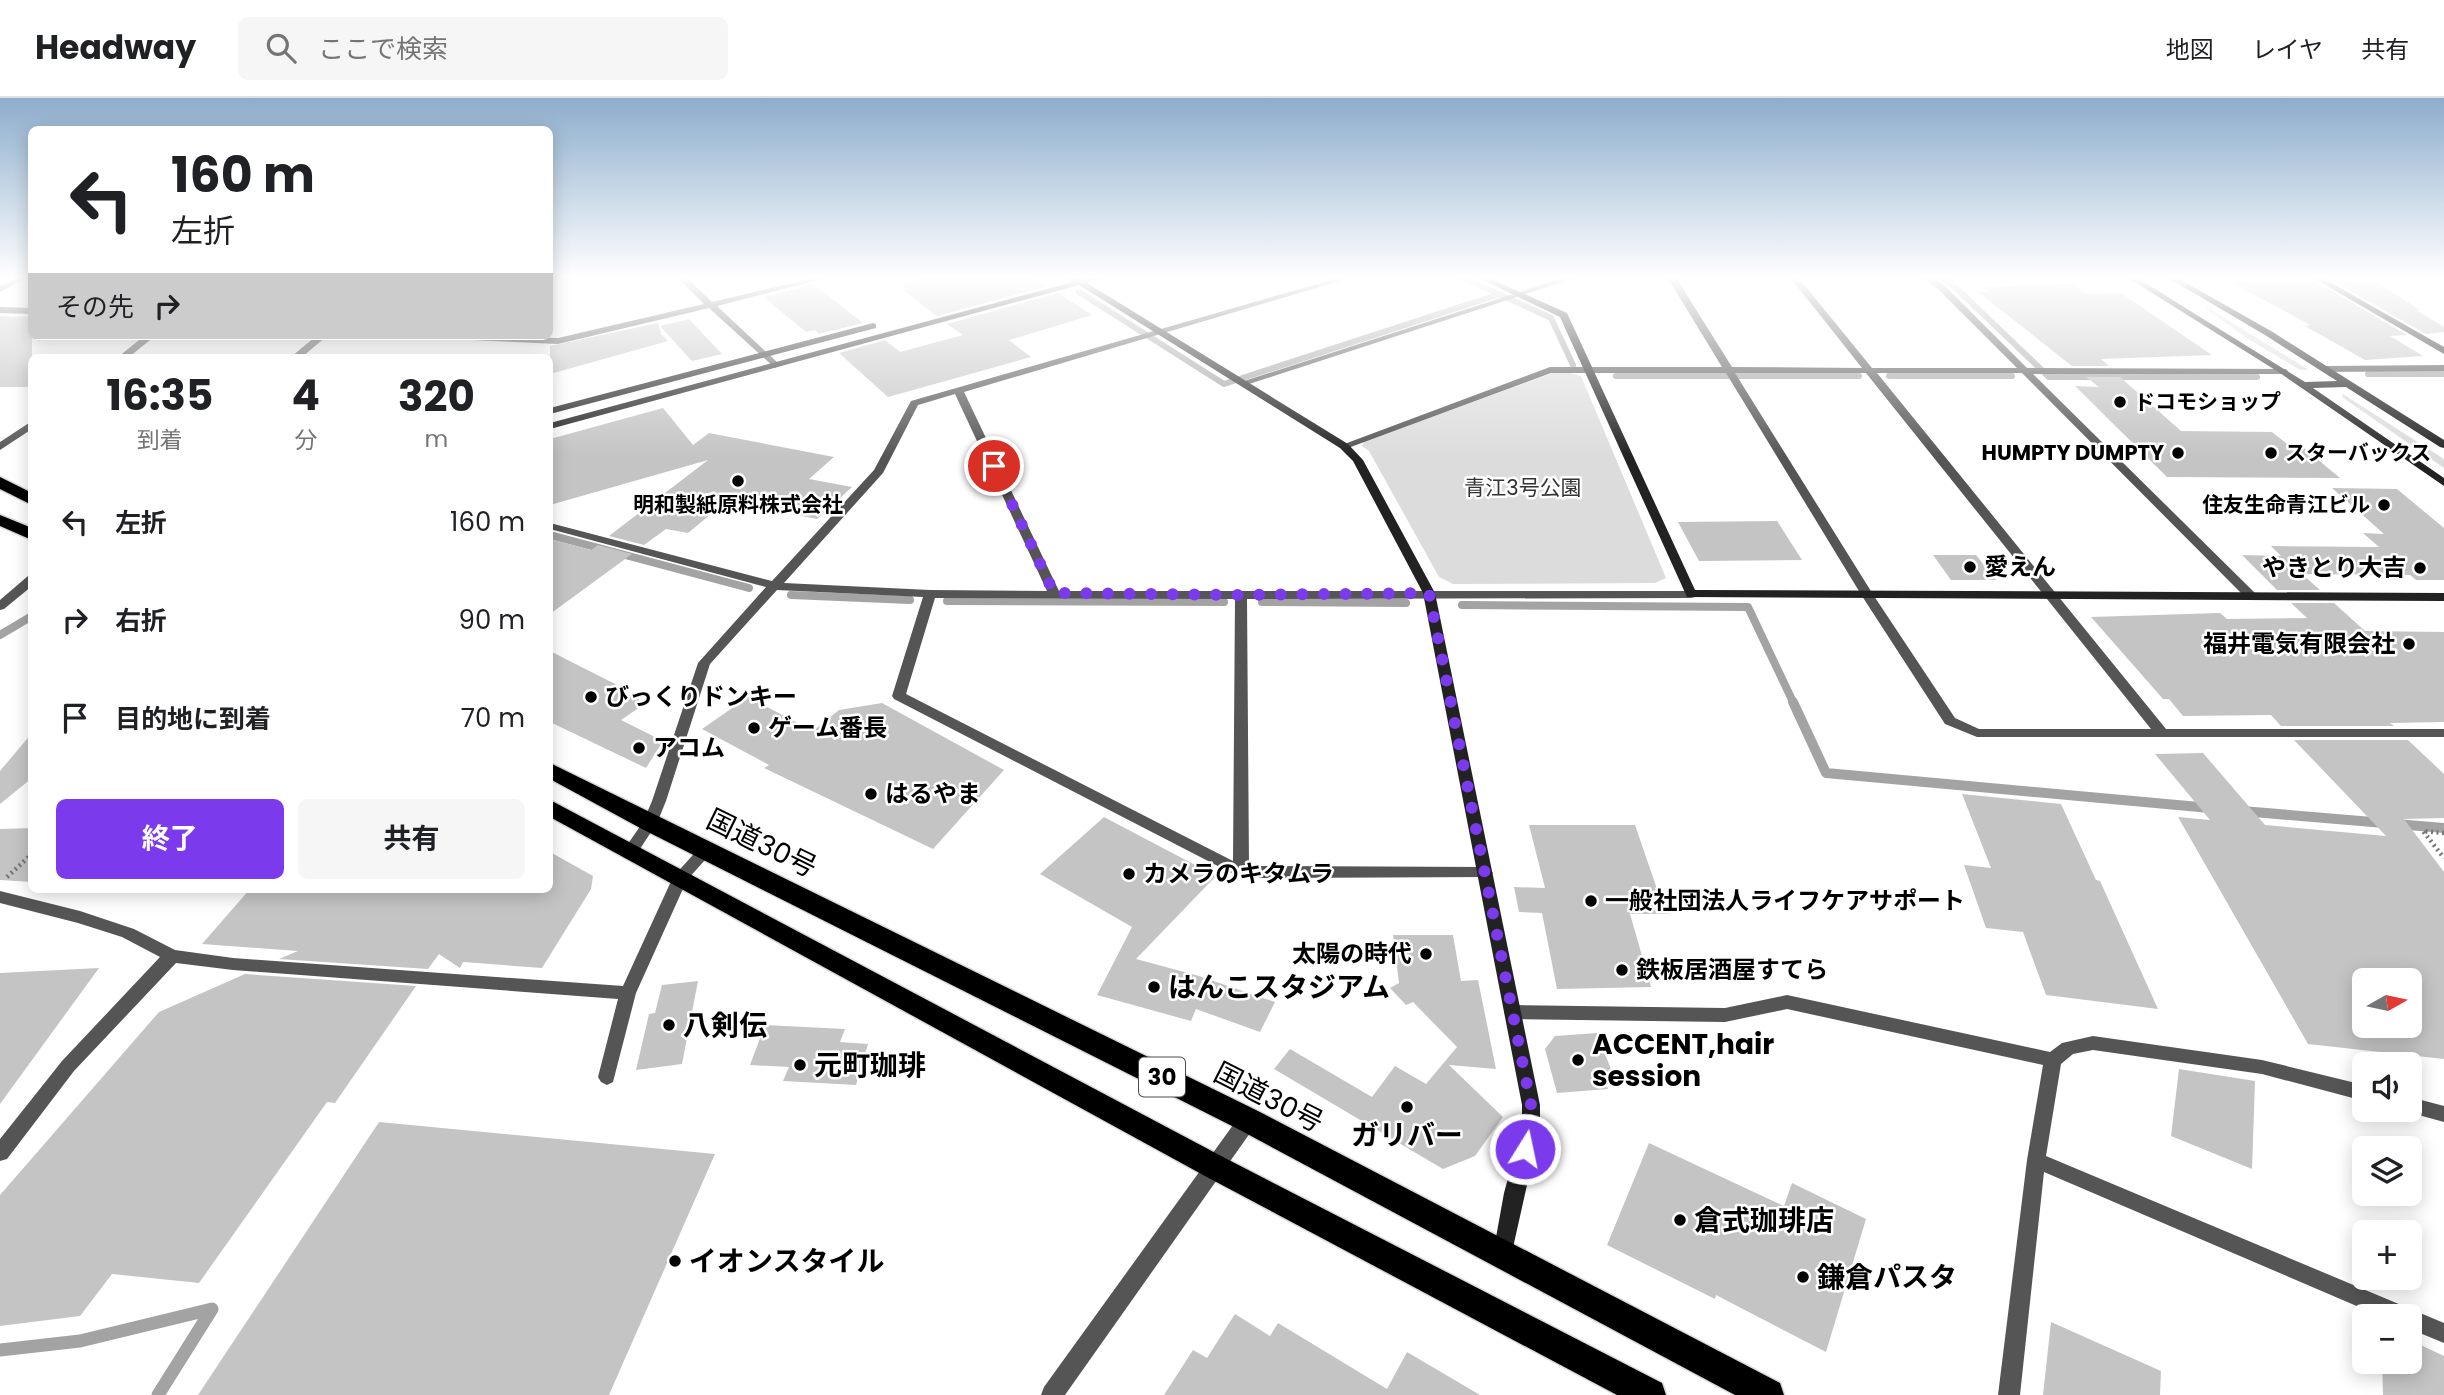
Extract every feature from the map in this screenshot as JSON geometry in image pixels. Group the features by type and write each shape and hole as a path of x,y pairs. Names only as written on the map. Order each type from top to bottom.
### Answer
{"highway":[{"path":"0,475 28,482"},
{"path":"0,482 28,497"},
{"path":"0,520 28,533"},
{"name":"国道30号","path":"553,772 1248,1120 1768,1395"},
{"name":"30","path":"553,810 1215,1167 1650,1395"}],"street":[{"path":"744,337 775,365"},
{"path":"553,410 835,337"},
{"path":"553,425 880,337"},
{"path":"631,851 650,822 704,663 879,471 914,403 1143,337"},
{"path":"1171,337 1344,446 1358,460 1429,593 1531,1105 1531,1127 1514,1193 1503,1254"},
{"path":"1239,381 1383,337"},
{"path":"1575,337 1691,594"},
{"path":"1708,337 1868,596 1950,721 1976,733 2444,733"},
{"path":"1842,337 2161,732"},
{"path":"1991,337 2251,596"},
{"path":"2227,337 2304,385 2444,483"},
{"path":"2271,337 2444,445"},
{"path":"2419,337 2444,351"},
{"path":"127,354 145,340"},
{"path":"300,354 317,340"},
{"path":"513,340 553,340"},
{"path":"2325,369 2444,368"},
{"path":"1344,446 1550,370 1731,374 2283,371"},
{"path":"2304,385 2348,384"},
{"path":"958,390 1054,593"},
{"path":"0,447 28,427"},
{"path":"553,527 776,586 930,594 2444,597"},
{"path":"0,606 28,582"},
{"path":"930,594 899,696 1241,872 1485,873"},
{"path":"1241,595 1241,872"},
{"path":"607,1077 628,993 681,877 706,850"},
{"path":"0,897 80,917 128,933 172,956 233,964 628,993"},
{"path":"0,1153 68,1066 172,956"},
{"path":"1513,1012 1725,1015 1787,1002 2053,1059"},
{"path":"2009,1395 2036,1160 2053,1059 2068,1048 2093,1043 2262,1067 2352,1090"},
{"path":"2422,1108 2444,1114"},
{"path":"1052,1395 1248,1120"},
{"path":"2036,1160 2376,1304"},
{"path":"2422,1324 2444,1333"}],"path":[{"path":"2444,833 2423,831 2444,858"},
{"path":"0,884 28,858"}],"green space":[{"path":"2245,337 2254,337 2309,370 2300,370"},
{"name":"青江3号公園","path":"1553,373 1581,376 1666,578 1655,583 1453,584 1439,577 1369,451 1362,446 1364,442"},
{"path":"2343,394 2444,459 2444,468 2342,397"}],"building":[{"path":"0,337 28,337 28,340 32,340 32,354 28,354 28,387 0,387"},
{"path":"594,337 664,337 668,341 553,373 553,354 550,354 550,346"},
{"path":"670,337 706,337 722,354 692,361"},
{"path":"957,337 1021,337 1009,340 1031,357 888,397 839,353 885,340 900,352"},
{"path":"2035,337 2185,337 2212,355 2101,359 2109,366 2072,366"},
{"path":"2324,337 2391,337 2423,356 2365,360"},
{"path":"2086,377 2120,377 2181,431 2272,432 2286,443 2298,443 2340,478 2167,477 2075,386 2099,387"},
{"path":"663,408 693,445 709,433 834,457 809,479 852,487 817,519 727,501 688,533 666,529 644,545 609,536 708,460 553,504 553,438"},
{"path":"2332,488 2397,489 2444,528 2444,580 2416,580 2410,575 2302,574 2320,590 2277,590 2242,555 2281,556 2271,546 2379,547 2363,533 2384,534"},
{"path":"1777,521 1802,560 1699,561 1678,522"},
{"path":"553,540 591,550 598,545 632,554 553,612"},
{"path":"1933,555 1976,555 1996,580 1951,580"},
{"path":"2291,603 2334,603 2365,631 2444,632 2444,722 2390,723 2394,726 2281,726 2271,715 2183,716 2169,699 2163,699 2091,617 2220,613 2227,619 2307,618"},
{"name":"びっくりドンキー","path":"553,653 623,688 619,690 646,703 621,720 663,741 646,768 553,723"},
{"path":"748,697 813,731 839,710 882,703 1004,770 933,849 764,768 769,765 702,729"},
{"path":"28,738 28,781 0,804 0,771"},
{"path":"2294,740 2408,740 2444,774 2444,818 2404,819 2444,872 2444,1059 2422,1057 2422,1052 2381,1052 2308,1044 2178,817 2210,820 2155,754 2203,753 2265,825 2386,836"},
{"path":"1962,794 2061,804 2096,880 2100,881 2158,1009 2046,995 2023,932 1986,928 1964,865 1991,868"},
{"path":"1104,817 1216,876 1136,959 1199,976 1275,1002 1260,1032 1196,1009 1191,1021 1097,995 1132,927 1040,874"},
{"path":"1529,825 1635,825 1657,889 1662,889 1670,914 1630,914 1651,987 1557,989 1542,913 1519,912 1514,887 1545,888"},
{"path":"28,828 28,882 0,880 0,829"},
{"path":"553,854 593,876 591,889 542,968 463,962 460,968 439,954 428,969 279,959 298,951 202,944 247,893 553,893"},
{"path":"1393,935 1453,935 1461,981 1478,980 1496,1069 1449,1065 1503,1117 1475,1156 1443,1169 1274,1069 1290,1049 1372,1097 1395,1066 1426,1084 1457,1047 1413,1002 1406,1005 1390,988 1399,983"},
{"path":"99,968 0,1104 0,973"},
{"path":"245,974 416,986 335,1103 327,1102 199,1283 112,1274 80,1316 0,1326 0,1195 159,1012"},
{"path":"698,981 682,1064 636,1070 649,1014 655,1013 662,985"},
{"path":"765,1025 845,1029 840,1042 868,1044 856,1085 783,1081 789,1067 750,1065"},
{"name":"ACCENT,hair session","path":"1597,1033 1612,1072 1602,1072 1608,1089 1557,1093 1545,1049 1555,1036"},
{"path":"2179,1069 2255,1081 2252,1169 2171,1136"},
{"path":"379,1122 715,1154 609,1395 198,1395"},
{"path":"1649,1143 1784,1206 1792,1183 1866,1219 1826,1352 1716,1295 1715,1299 1607,1245"},
{"path":"1235,1314 1270,1336 1278,1323 1387,1389 1407,1352 1480,1395 1164,1395 1193,1350 1207,1358"},
{"path":"2051,1322 2161,1371 2160,1395 2043,1395"},
{"path":"2422,1346 2444,1356 2444,1395 2383,1395 2382,1374 2422,1374"}],"waterway":[{"path":"1149,337 1224,384 1370,337"},
{"path":"1560,337 1573,365"},
{"path":"2007,337 2049,377 2257,377"},
{"path":"2368,374 2444,374"},
{"path":"1616,376 1859,376"},
{"path":"1889,376 2012,376"},
{"path":"553,536 749,588"},
{"path":"791,595 910,600"},
{"path":"947,601 1224,602"},
{"path":"1262,602 1406,603"},
{"path":"1462,605 1748,607 1794,704"},
{"path":"0,635 28,618"},
{"path":"1793,702 1826,773 2210,808"},
{"path":"2242,811 2444,828"},
{"path":"0,1350 80,1341 212,1309 158,1395"}],"place":[{"name":"ドコモショップ","path":"2120,402"},
{"name":"HUMPTY DUMPTY","path":"2178,453"},
{"name":"スターバックス","path":"2271,453"},
{"name":"明和製紙原料株式会社","path":"738,481"},
{"name":"住友生命青江ビル","path":"2384,505"},
{"name":"愛えん","path":"1970,567"},
{"name":"やきとり大吉","path":"2420,568"},
{"name":"福井電気有限会社","path":"2409,644"},
{"name":"びっくりドンキー","path":"591,697"},
{"name":"ゲーム番長","path":"754,728"},
{"name":"アコム","path":"639,748"},
{"name":"はるやま","path":"871,794"},
{"name":"カメラのキタムラ","path":"1129,874"},
{"name":"一般社団法人ライフケアサポート","path":"1591,901"},
{"name":"太陽の時代","path":"1426,954"},
{"name":"鉄板居酒屋すてら","path":"1622,970"},
{"name":"はんこスタジアム","path":"1154,987"},
{"name":"八剣伝","path":"669,1025"},
{"name":"ACCENT,hair session","path":"1578,1060"},
{"name":"元町珈琲","path":"800,1065"},
{"name":"ガリバー","path":"1407,1107"},
{"name":"倉式珈琲店","path":"1680,1220"},
{"name":"イオンスタイル","path":"675,1261"},
{"name":"鎌倉パスタ","path":"1803,1277"}],"route":[{"path":"994,466 1054,593 1429,593 1531,1105 1531,1127 1525,1149"}]}
